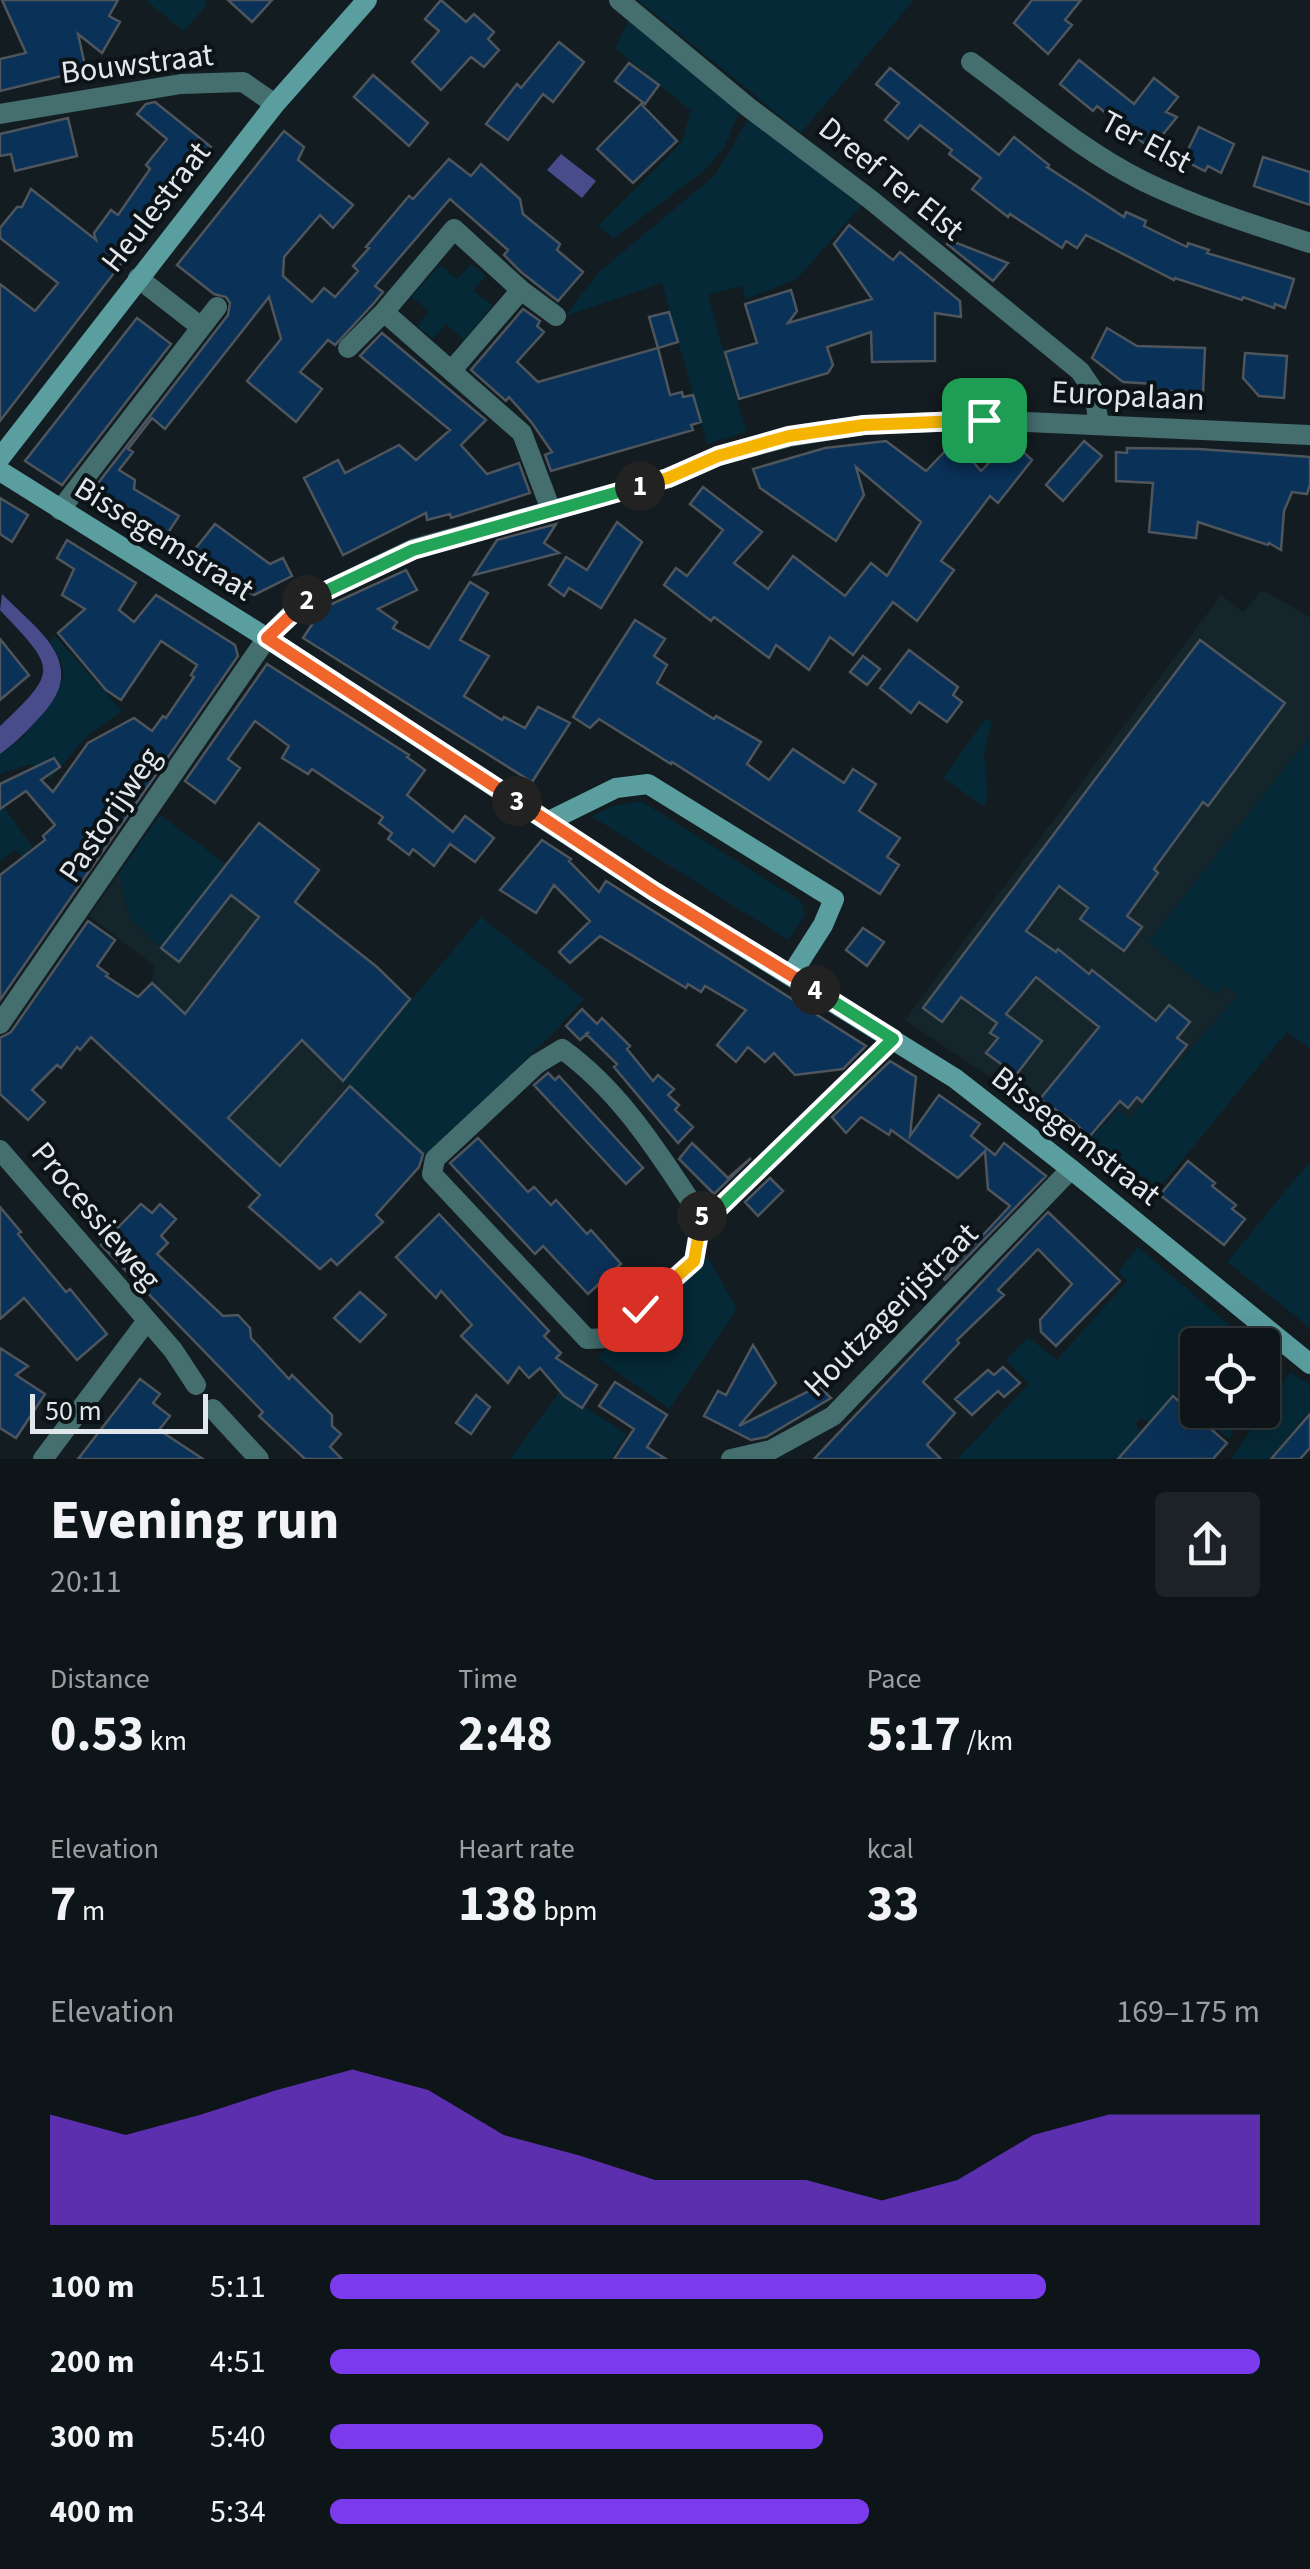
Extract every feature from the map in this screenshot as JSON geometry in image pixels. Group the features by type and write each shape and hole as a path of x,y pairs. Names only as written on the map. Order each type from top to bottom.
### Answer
{"street":[{"name":"Heulestraat","path":"0,458 275,104 367,0"},
{"name":"Dreef Ter Elst","path":"619,0 1080,371 1093,390 1099,424"},
{"name":"Ter Elst","path":"972,62 1067,134 1143,180 1310,243"},
{"name":"Bouwstraat","path":"0,114 181,84 243,82 275,104"},
{"path":"348,348 454,230 556,316"},
{"path":"138,278 201,327"},
{"path":"452,370 521,290"},
{"path":"60,510 217,307"},
{"path":"384,312 522,433 551,510"},
{"name":"Europalaan","path":"267,638 303,602 413,550 668,478 718,456 789,436 864,425 984,420 1310,435"},
{"name":"Bissegemstraat","path":"0,472 267,638 655,892 956,1080 1072,1169 1310,1364"},
{"name":"Pastorijweg","path":"0,1024 267,638"},
{"path":"549,821 616,788 648,784 834,900 823,926 791,975"},
{"path":"701,1217 720,1207 893,1039"},
{"path":"562,1050 582,1064 623,1106 659,1152 701,1217 694,1261 609,1338 587,1338 432,1174 432,1167 435,1159 537,1064 562,1050"},
{"name":"Processieweg","path":"0,1150 172,1350 196,1385"},
{"name":"Houtzagerijstraat","path":"731,1459 771,1450 833,1416 1072,1169"},
{"name":"Processieweg","path":"43,1459 146,1322"},
{"path":"213,1408 259,1459"}],"shaded area":[{"path":"145,0 206,0 206,6 184,31"},
{"path":"638,0 914,0 801,133"},
{"path":"629,19 740,110 724,148 704,171 613,239 598,226 681,143 691,111 615,48"},
{"path":"749,118 861,206 797,279 746,299 742,286 708,295 746,432 707,444 662,283 565,316 600,271 715,175"},
{"path":"471,264 486,276 473,291 493,305 464,340 446,324 433,339 417,326 429,311 411,297 440,265 457,279"},
{"path":"1262,590 1310,617 1310,736 1149,942 1217,995 1225,985 1238,995 1130,1118 1117,1109 1081,1147 1011,1091 905,1020 1221,595 1243,612"},
{"path":"55,636 122,711 88,735 51,778 30,764 0,774 0,754 24,736 64,678 61,661 49,641"},
{"path":"986,718 992,722 984,753 988,796 984,806 943,778"},
{"path":"1310,736 1310,1049 1287,1032 1149,1201 1081,1147 1118,1109 1130,1118 1238,995 1225,985 1217,995 1148,942"},
{"path":"0,801 33,848 22,857 15,849 0,862"},
{"path":"641,801 801,901 805,915 788,940 591,816 613,806"},
{"path":"160,815 226,864 161,948 129,917 119,873"},
{"path":"259,823 319,870 296,903 377,967 410,999 343,1081 427,1158 330,1260 97,1041 151,983 155,966 89,916 119,873 129,917 161,948"},
{"path":"481,917 584,999 427,1158 343,1081"},
{"path":"1310,1161 1310,1326 1309,1327 1227,1262"},
{"path":"1138,1247 1233,1328 1180,1328 1180,1399 1174,1394 1148,1423 1141,1417 1134,1424 1141,1431 1118,1459 957,1459 1029,1384 1006,1360 1028,1337 1057,1360 1127,1281 1118,1272"},
{"path":"708,1257 737,1309 669,1409 597,1357"},
{"path":"1290,1372 1310,1385 1310,1411 1269,1459 1231,1459 1252,1428 1280,1428 1280,1387"},
{"path":"560,1391 627,1434 611,1459 510,1459"},
{"path":"1216,1428 1235,1428 1229,1439"}],"water":[{"path":"561,154 596,181 582,198 547,170"},
{"path":"2,594 42,633 59,661 61,676 46,710 0,754 0,726 33,692 43,668 40,657 0,610"}],"building":[{"path":"2,0 118,0 109,16 120,22 102,53 78,34 86,70 0,91 0,59 26,53"},
{"path":"228,0 272,0 252,22"},
{"path":"441,0 466,22 474,14 494,32 488,39 499,50 484,67 471,57 441,90 412,62 439,31 425,19"},
{"path":"1032,0 1081,0 1065,20 1072,25 1048,54 1014,23"},
{"path":"559,42 584,62 553,102 543,94 508,140 486,124 517,84 521,88"},
{"path":"1079,60 1134,104 1154,78 1178,97 1166,112 1177,117 1151,149 1097,106 1093,111 1060,84"},
{"path":"629,63 659,85 645,104 615,81"},
{"path":"890,68 999,155 1014,137 1047,167 1124,217 1126,212 1146,221 1144,226 1187,247 1188,243 1209,250 1207,253 1294,279 1285,308 1174,280 1086,235 1077,248 1066,241 1062,248 1010,214 1008,217 972,189 981,178 949,154 952,150 920,125 908,139 885,120 899,103 876,84"},
{"path":"373,75 428,123 409,146 354,97"},
{"path":"155,102 211,147 0,421 0,284 35,311 58,283 0,238 0,228 17,207 22,207 31,189 96,240 94,233 111,210 118,215 150,169 146,165 167,139 137,114 146,104"},
{"path":"641,104 677,141 633,183 597,149"},
{"path":"68,118 77,156 15,171 11,154 0,156 0,134"},
{"path":"1199,127 1234,144 1221,173 1208,166 1205,171 1183,160"},
{"path":"284,131 304,147 298,160 353,205 333,228 320,215 284,257 283,276 312,302 324,288 335,297 358,271 353,266 369,248 366,247 409,196 413,199 449,159 471,176 481,164 520,199 523,214 560,244 557,250 583,272 558,301 521,272 504,255 508,250 450,199 375,286 383,292 374,303 335,345 328,340 300,372 322,389 296,422 247,381 281,339 269,297 165,429 152,418 128,449 133,452 119,470 135,480 134,489 179,516 160,545 85,500 228,315 230,303 226,297 214,294 177,265"},
{"path":"1263,157 1310,172 1310,205 1254,186"},
{"path":"849,225 893,260 900,252 960,301 961,317 935,313 935,361 872,362 871,332 827,347 833,365 828,373 739,399 725,352 757,343 745,304 791,290 797,311 788,323 872,299 834,244"},
{"path":"949,240 1008,263 993,281 947,244"},
{"path":"523,309 540,321 537,326 544,332 517,362 538,382 658,348 670,395 693,395 701,422 691,425 693,430 551,471 545,455 552,452 532,423 509,397 506,401 471,370"},
{"path":"669,312 678,342 658,348 649,317"},
{"path":"137,318 171,344 62,485 25,461"},
{"path":"1107,328 1137,346 1205,348 1203,393 1153,390 1154,384 1123,382 1092,358"},
{"path":"382,333 486,420 461,445 487,474 519,463 530,493 451,518 450,514 427,520 426,513 343,555 304,478 338,460 345,473 399,445 416,460 450,430 360,356"},
{"path":"1245,353 1287,356 1284,398 1259,396 1243,378"},
{"path":"1011,440 1032,460 998,503 990,496 941,561 954,570 917,621 893,602 853,655 830,637 809,670 776,645 769,658 664,585 676,568 687,576 723,530 690,504 703,487 762,532 734,563 768,589 793,556 845,596 871,563 887,576 921,522 856,467 864,495 836,541 760,488 753,469 825,448 886,441 926,471 947,449 953,456 961,448 981,471"},
{"path":"1084,441 1102,456 1063,501 1046,485"},
{"path":"1127,448 1310,457 1310,484 1307,494 1292,492 1284,511 1281,550 1198,522 1196,538 1149,532 1153,483 1116,481 1116,452 1127,453"},
{"path":"0,498 28,515 12,542 0,534"},
{"path":"617,522 642,542 601,608 569,588 564,596 549,585 566,557 587,570"},
{"path":"215,524 270,564 283,558 292,576 254,595 188,558"},
{"path":"556,524 544,543 559,553 474,575 497,540"},
{"path":"67,540 136,583 119,610 134,622 156,595 235,645 238,656 0,1000 0,875 45,840 43,836 55,825 26,791 0,809 0,784 54,758 60,767 41,780 53,792 88,743 134,718 152,731 163,716 166,718 194,677 191,675 197,665 161,641 121,700 106,690 58,633 85,609 62,595 74,569 57,558"},
{"path":"406,570 417,590 378,609 397,622 393,628 429,648 470,582 488,593 460,640 489,656 464,696 502,720 504,717 525,728 538,707 570,723 532,782 303,638 323,608"},
{"path":"635,620 665,639 654,656 667,665 657,683 714,719 716,716 761,742 747,764 769,780 793,749 844,783 853,769 876,784 859,811 900,838 887,857 899,865 880,894 599,719 590,728 573,717"},
{"path":"0,639 29,675 0,700"},
{"path":"1200,640 1285,703 1208,806 1203,802 1154,869 1158,873 1127,916 1142,927 1124,951 1080,919 1088,908 1059,886 1026,931 1056,952 1058,949 1089,974 1092,970 1156,1021 1169,1005 1190,1022 1177,1038 1187,1045 1142,1102 1137,1097 1128,1108 1120,1101 1089,1137 1040,1099 1099,1027 1036,977 1006,1014 1042,1041 1016,1075 986,1053 998,1038 990,1033 997,1023 961,997 942,1022 923,1008"},
{"path":"909,650 958,687 953,695 962,702 947,722 919,702 911,713 880,688"},
{"path":"863,656 880,669 867,685 850,672"},
{"path":"267,664 409,755 425,770 407,795 453,832 465,816 494,838 475,862 450,844 434,866 413,849 409,855 388,839 392,833 379,823 383,817 312,769 308,774 282,758 289,746 255,721 228,759 240,768 215,803 185,781"},
{"path":"259,823 319,870 295,902 377,967 410,999 343,1081 302,1040 228,1118 280,1166 350,1086 423,1154 419,1167 376,1215 383,1222 337,1265 331,1259 320,1269 249,1207 260,1195 91,1037 80,1050 77,1047 61,1068 57,1065 32,1090 45,1102 28,1120 0,1094 0,1038 11,1032 88,921 115,940 97,966 106,976 138,997 152,983 185,1014 259,917 231,895 179,962 161,948"},
{"path":"542,840 571,859 599,892 606,881 866,1046 843,1069 795,1075 774,1053 765,1062 748,1047 736,1062 717,1045 746,1010 705,986 701,992 688,984 686,988 600,936 570,963 559,952 590,921 554,885 536,913 500,890"},
{"path":"863,928 884,942 867,966 846,950"},
{"path":"582,1009 597,1024 602,1018 630,1046 627,1049 653,1081 658,1075 674,1089 668,1095 679,1105 675,1110 693,1127 678,1143 614,1067 617,1064 586,1034 580,1040 566,1026"},
{"path":"890,1061 916,1077 910,1136 939,1095 980,1124 971,1136 995,1155 1004,1143 1046,1176 945,1280 1010,1206 988,1189 985,1151 958,1178 891,1130 889,1135 861,1117 846,1133 832,1117"},
{"path":"548,1073 555,1080 559,1076 643,1168 626,1184 534,1085"},
{"path":"478,1138 528,1192 534,1187 551,1205 556,1200 587,1234 591,1230 621,1264 588,1294 543,1246 535,1254 450,1163"},
{"path":"692,1143 728,1178 751,1158 714,1194 679,1159"},
{"path":"1188,1161 1215,1183 1212,1186 1236,1205 1232,1209 1245,1219 1224,1245 1160,1195"},
{"path":"770,1178 783,1191 758,1216 745,1202"},
{"path":"141,1204 152,1213 160,1204 176,1219 161,1236 168,1243 157,1254 223,1316 238,1315 250,1328 251,1338 289,1379 292,1375 332,1415 332,1426 341,1434 330,1447 342,1459 305,1459 259,1416 263,1412 101,1245"},
{"path":"0,1207 66,1292 70,1289 107,1334 77,1360 24,1298 0,1319"},
{"path":"1048,1212 1120,1281 1056,1346 1041,1332 1040,1320 1072,1284 1038,1249 998,1290 1004,1295 957,1340 959,1343 923,1382 955,1413 927,1445 941,1459 814,1459"},
{"path":"439,1214 549,1331 544,1336 561,1353 556,1358 597,1385 582,1408 564,1396 540,1368 529,1378 519,1367 508,1383 461,1336 472,1325 441,1291 436,1298 396,1257"},
{"path":"360,1292 386,1315 360,1342 334,1318"},
{"path":"753,1345 776,1383 739,1426 819,1386 831,1398 766,1437 751,1440 704,1416 718,1391 726,1395"},
{"path":"0,1348 28,1366 16,1375 45,1394 16,1438 0,1428"},
{"path":"1003,1367 1020,1383 1004,1397 998,1391 972,1415 955,1399 988,1370 994,1375"},
{"path":"140,1379 160,1394 153,1403 170,1416 159,1430 203,1459 78,1459"},
{"path":"615,1382 667,1415 647,1447 666,1459 614,1459 634,1429 599,1406"},
{"path":"476,1395 490,1407 471,1434 456,1423"},
{"path":"1173,1396 1180,1402 1180,1428 1210,1428 1227,1443 1213,1459 1118,1459"},
{"path":"1310,1414 1310,1448 1300,1459 1271,1459"}],"route":[{"path":"640,1309 694,1261 701,1217 720,1207 893,1039 655,892 267,638 303,602 413,550 668,478 718,456 789,436 864,425 984,420"}]}
